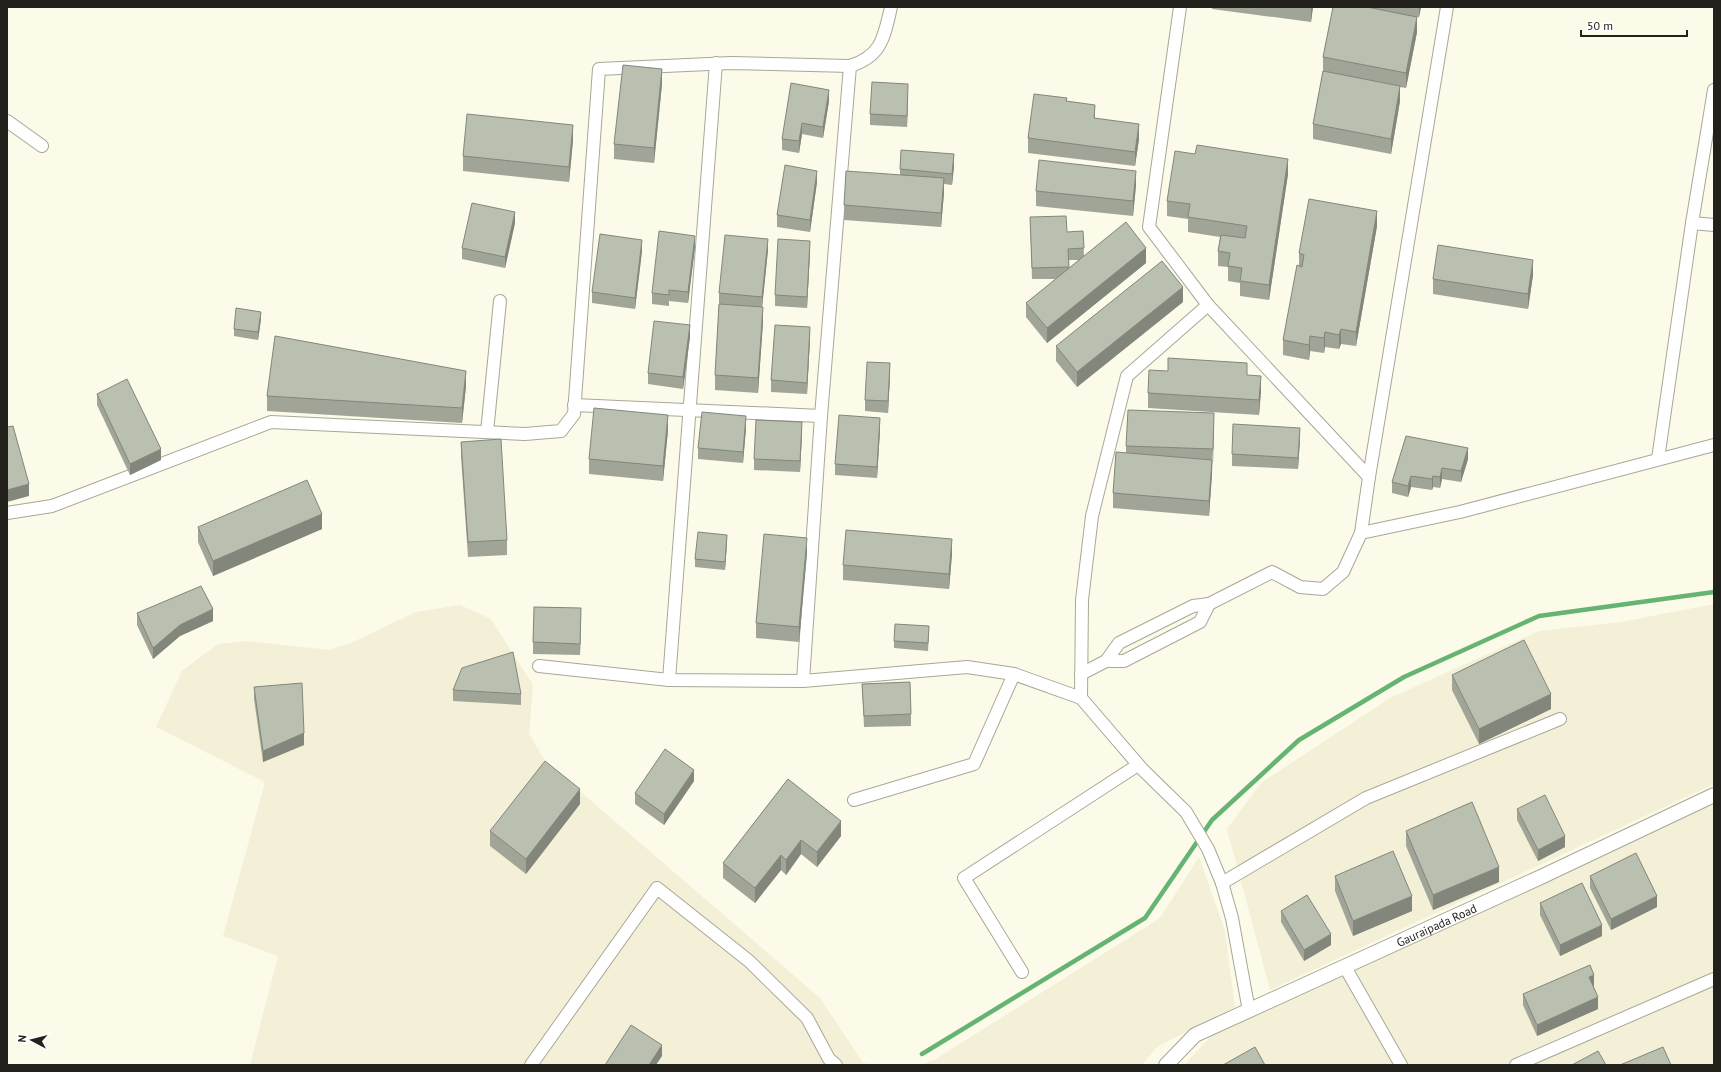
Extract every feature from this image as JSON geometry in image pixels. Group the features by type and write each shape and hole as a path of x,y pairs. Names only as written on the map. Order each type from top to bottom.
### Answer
{"street":[{"path":"7,513 52,506 272,422 525,434 561,431 574,414 599,69 716,63 850,66 862,62 878,49 886,30 891,7"},
{"path":"1180,7 1149,227 1208,305 1369,478"},
{"path":"1081,674 1106,661 1119,643 1192,606 1209,604 1272,572 1300,587 1323,589 1343,572 1361,533 1448,7"},
{"path":"669,680 688,410 716,63"},
{"path":"803,681 821,416 850,66"},
{"path":"1658,459 1692,223 1714,90"},
{"path":"7,121 42,146"},
{"path":"1692,223 1714,225"},
{"path":"487,432 500,301"},
{"path":"1080,698 1082,600 1092,516 1127,376 1208,305"},
{"path":"574,405 821,416"},
{"path":"1361,533 1460,512 1658,459 1714,446"},
{"path":"1106,661 1124,662 1200,622 1209,604"},
{"path":"539,666 669,680 803,681 967,667 1014,674 1080,698 1138,765 1186,812 1208,849 1222,883 1232,918 1250,1011"},
{"path":"854,800 974,764 1014,674"},
{"path":"1222,883 1366,798 1560,719"},
{"path":"1022,972 964,878 1138,765"},
{"name":"Gauraipada Road","path":"1166,1065 1195,1036 1714,795"},
{"path":"532,1065 657,888 749,960 807,1018 829,1059 836,1065"},
{"path":"1345,967 1401,1065"},
{"path":"1516,1065 1714,979"}],"shaded area":[{"path":"1714,604 1714,784 1270,990 1227,829 1261,783 1390,698 1539,631 1621,622"},
{"path":"460,605 491,619 533,685 529,734 545,761 820,998 863,1063 876,1065 250,1065 278,956 223,936 265,782 156,727 182,671 218,644 248,641 329,650 351,643 416,612"},
{"path":"1714,803 1714,1065 1184,1065 1213,1034"},
{"path":"1199,857 1225,931 1235,1007 1157,1047 1142,1065 921,1065 936,1059 1160,918"}],"building":[{"path":"1333,7 1367,7 1417,17 1406,73 1323,57"},
{"path":"623,65 662,69 654,148 614,144"},
{"path":"1323,71 1400,86 1391,139 1313,124"},
{"path":"872,82 908,84 907,116 870,114"},
{"path":"791,83 829,90 823,127 802,123 799,141 782,139"},
{"path":"1034,94 1067,98 1066,101 1095,105 1094,118 1139,124 1135,152 1028,138"},
{"path":"467,114 573,125 569,167 463,156"},
{"path":"1197,145 1288,159 1269,285 1240,281 1242,268 1228,266 1230,253 1218,251 1221,235 1245,238 1247,226 1188,217 1190,204 1167,201 1175,151 1195,154"},
{"path":"901,150 954,154 952,174 900,169"},
{"path":"1039,160 1136,171 1133,201 1036,191"},
{"path":"785,165 817,171 810,220 777,215"},
{"path":"846,171 944,178 941,213 844,205"},
{"path":"1309,199 1377,211 1356,332 1341,329 1339,335 1325,332 1324,338 1310,336 1309,345 1283,340 1297,265 1302,267 1304,255 1299,253"},
{"path":"472,203 515,212 505,257 462,248"},
{"path":"1066,216 1067,232 1083,231 1084,248 1068,249 1069,267 1032,268 1030,217"},
{"path":"1126,222 1146,248 1047,328 1026,303"},
{"path":"659,231 695,236 688,292 669,290 669,295 652,293"},
{"path":"600,234 642,240 635,298 592,292"},
{"path":"725,235 768,239 762,297 719,293"},
{"path":"778,239 810,241 807,297 775,295"},
{"path":"1438,245 1533,260 1528,294 1433,279"},
{"path":"1162,261 1183,287 1077,372 1056,346"},
{"path":"719,304 763,307 758,378 715,375"},
{"path":"236,308 261,312 258,332 234,329"},
{"path":"654,321 690,325 683,377 648,373"},
{"path":"775,325 810,327 807,383 771,380"},
{"path":"275,336 466,371 462,408 267,396"},
{"path":"1168,358 1247,363 1247,375 1261,376 1259,400 1148,393 1149,370 1168,371"},
{"path":"867,362 890,363 888,401 865,400"},
{"path":"127,379 161,449 130,464 97,394"},
{"path":"594,408 668,415 663,466 589,459"},
{"path":"1128,410 1214,413 1213,449 1126,446"},
{"path":"702,412 746,416 743,452 698,448"},
{"path":"839,415 880,418 877,467 835,464"},
{"path":"756,420 802,422 800,461 754,459"},
{"path":"1233,424 1300,428 1298,458 1232,454"},
{"path":"13,426 29,484 7,490 7,427"},
{"path":"1406,436 1468,448 1461,471 1442,468 1440,477 1433,476 1432,479 1411,476 1408,486 1392,482"},
{"path":"501,439 507,540 468,542 461,442"},
{"path":"1116,452 1212,460 1209,501 1113,493"},
{"path":"307,480 322,514 213,561 198,527"},
{"path":"846,530 952,539 949,574 843,565"},
{"path":"698,532 727,535 725,562 695,559"},
{"path":"764,534 807,538 799,627 756,623"},
{"path":"201,586 213,609 180,625 153,648 137,613"},
{"path":"534,607 581,608 580,644 533,642"},
{"path":"895,624 929,626 928,643 894,641"},
{"path":"1524,640 1551,694 1479,729 1452,675"},
{"path":"513,652 521,694 453,690 462,668"},
{"path":"910,682 911,714 864,716 862,684"},
{"path":"302,683 304,733 263,751 254,687"},
{"path":"665,749 694,770 664,814 635,793"},
{"path":"545,761 580,789 526,859 490,831"},
{"path":"788,779 841,821 817,852 801,840 786,860 781,855 755,888 723,863"},
{"path":"1545,795 1565,836 1538,850 1517,809"},
{"path":"1472,802 1499,867 1433,895 1406,831"},
{"path":"1393,851 1412,896 1353,921 1335,876"},
{"path":"1636,853 1657,896 1611,919 1590,876"},
{"path":"1582,883 1602,925 1560,945 1540,903"},
{"path":"1307,895 1331,934 1304,950 1281,911"},
{"path":"1590,965 1594,975 1589,977 1598,997 1537,1025 1523,994"},
{"path":"631,1025 662,1045 649,1065 605,1065"},
{"path":"1255,1047 1265,1065 1223,1065"},
{"path":"1663,1047 1671,1065 1620,1065"},
{"path":"1598,1051 1606,1065 1572,1065"}],"waterway":[{"path":"922,1054 1145,918 1212,820 1299,740 1404,677 1539,616 1714,592"}]}
